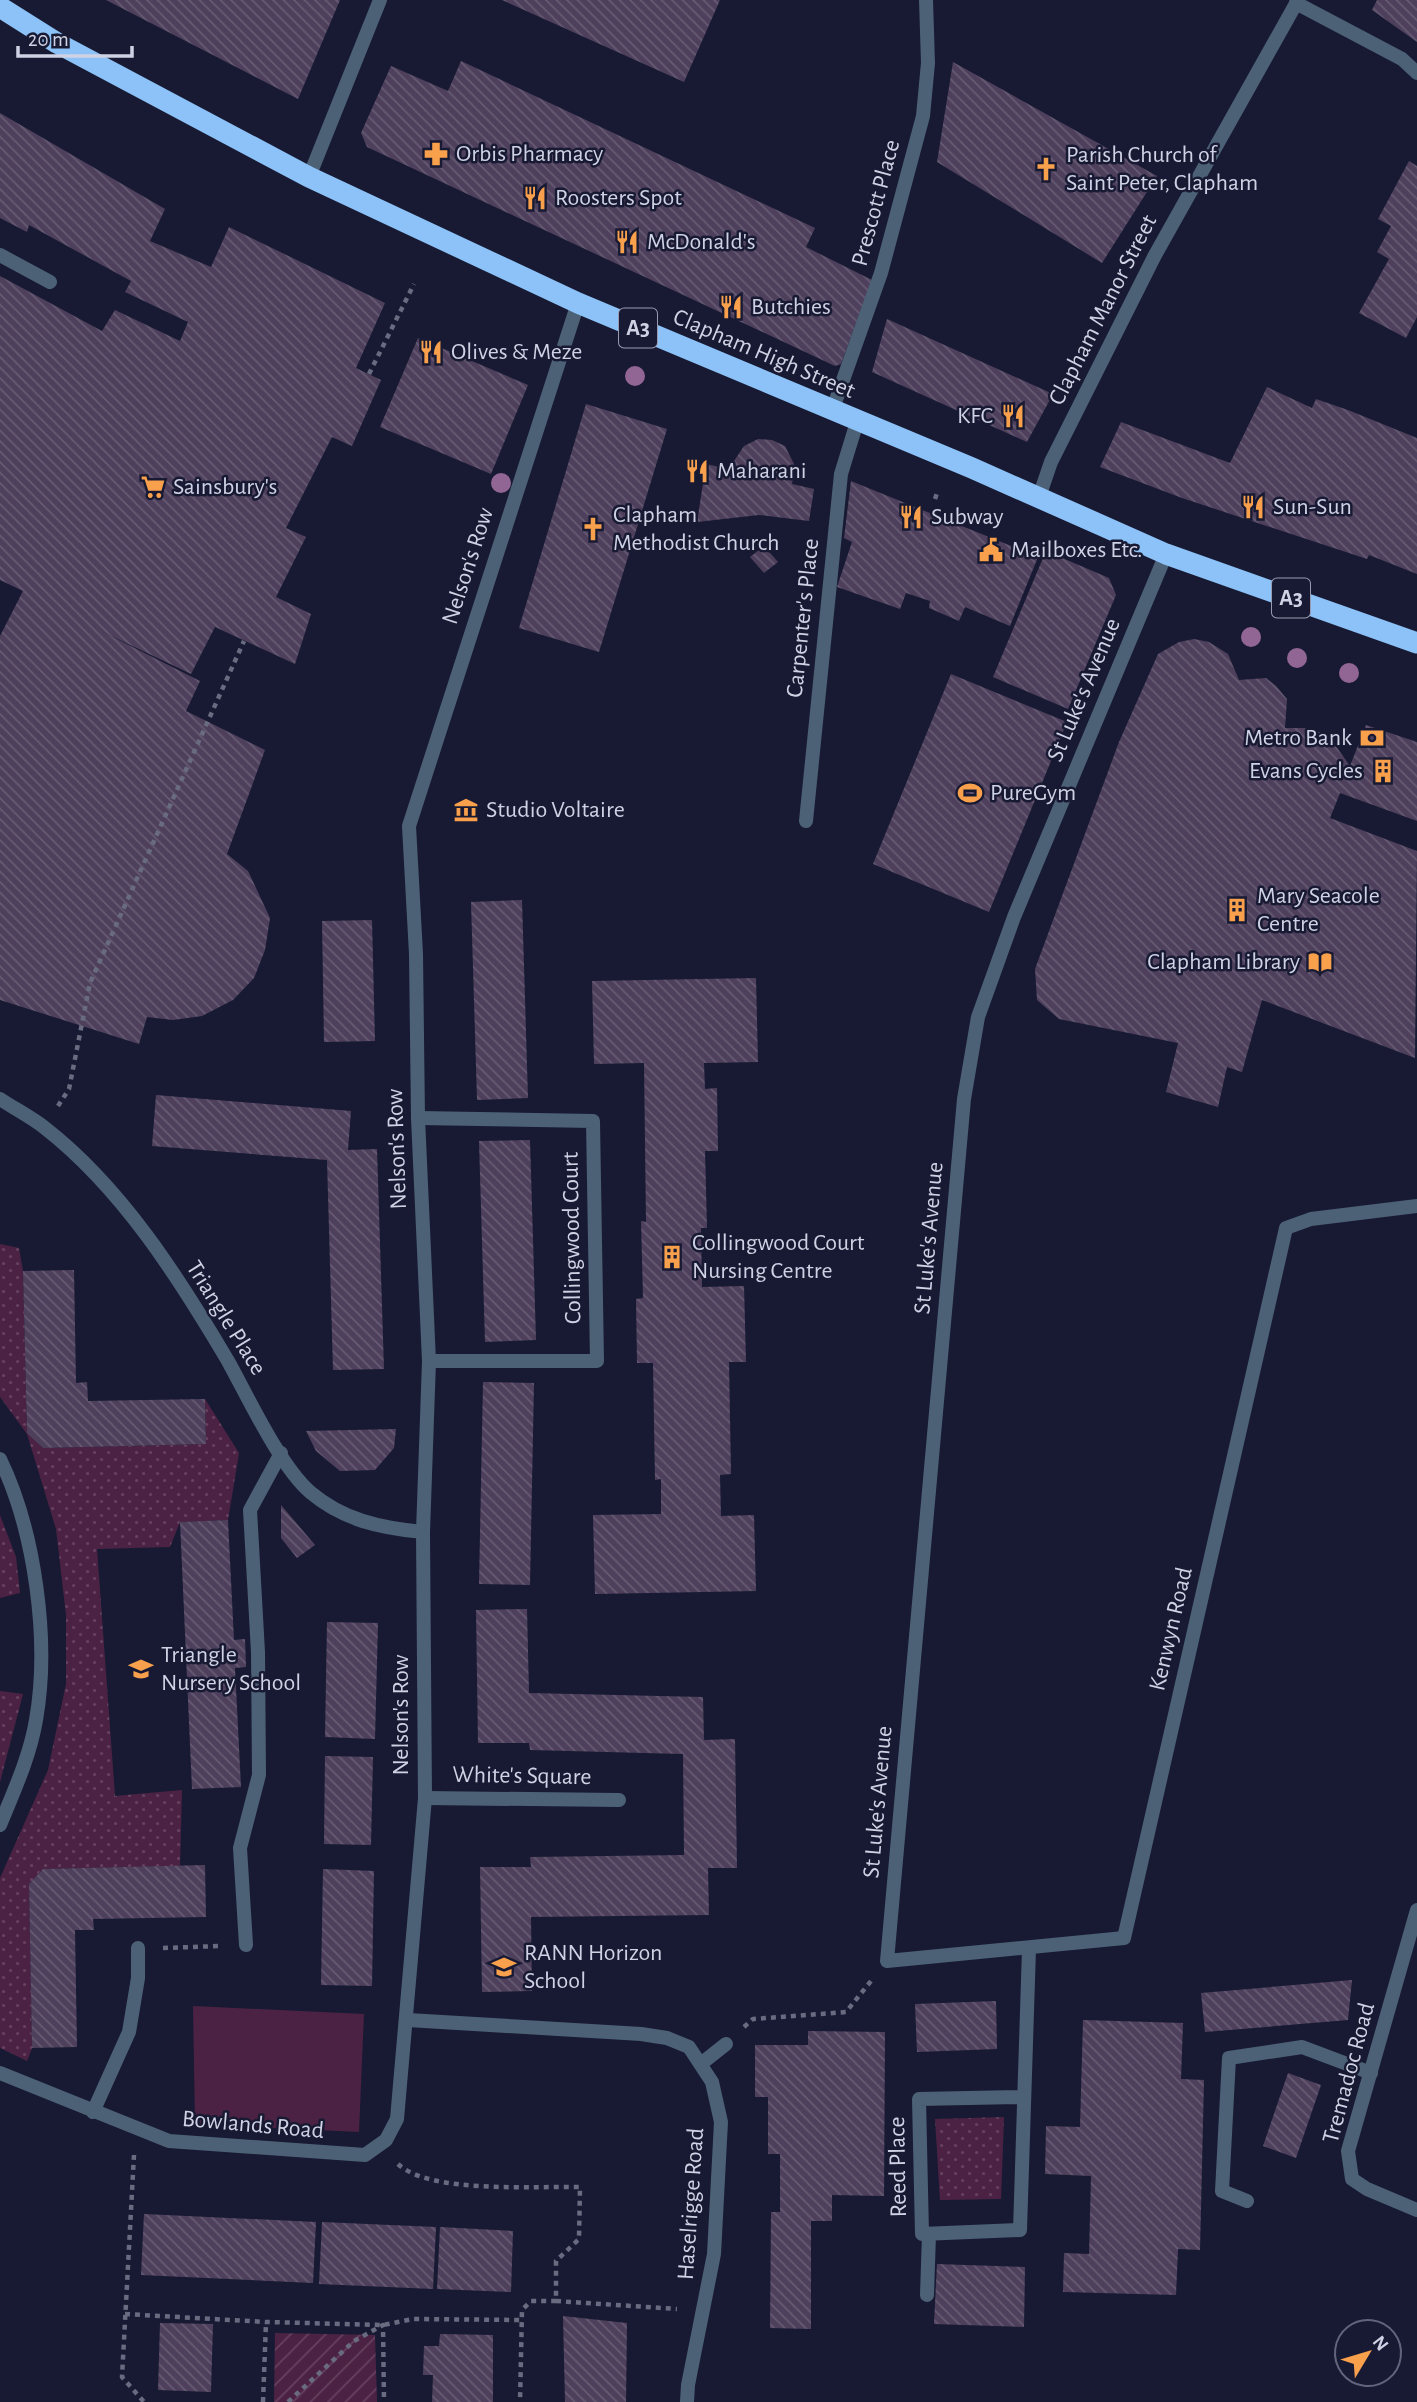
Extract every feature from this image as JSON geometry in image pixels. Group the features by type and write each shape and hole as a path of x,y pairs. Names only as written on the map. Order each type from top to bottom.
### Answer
{"highway":[{"name":"Clapham High Street","path":"0,7 57,43 309,177 578,303 1039,497 1166,554 1417,643"}],"street":[{"path":"309,177 380,0"},
{"name":"Prescott Place","path":"832,411 881,273 923,116 928,63 926,0"},
{"path":"1297,2 1402,59 1417,73"},
{"name":"Clapham Manor Street","path":"1039,497 1051,462 1154,257 1297,2"},
{"path":"0,255 50,282"},
{"name":"Nelson's Row","path":"408,2020 425,1798 423,1532 429,1360 418,1118 416,954 409,826 578,303"},
{"name":"Carpenter's Place","path":"806,821 841,474 857,422"},
{"name":"St Luke's Avenue","path":"887,1961 963,1113 978,1017 1014,917 1166,554"},
{"name":"Triangle Place","path":"0,1099 45,1128 104,1184 150,1240 219,1346 281,1453 308,1490 351,1520 423,1532"},
{"name":"Collingwood Court","path":"418,1118 593,1121 597,1361 429,1360"},
{"name":"Kenwyn Road","path":"887,1961 1028,1950 1124,1938 1286,1228 1311,1219 1417,1206"},
{"path":"246,1945 240,1848 259,1775 258,1652 250,1510 281,1453"},
{"path":"0,1459 12,1483 28,1539 38,1598 39,1662 36,1719 20,1777 0,1825"},
{"name":"White's Square","path":"425,1798 619,1800"},
{"name":"Tremadoc Road","path":"1417,1910 1349,2151 1352,2179 1367,2189 1417,2210"},
{"path":"93,2112 129,2032 138,1978 138,1948"},
{"name":"Reed Place","path":"1023,2097 919,2099 922,2234 1020,2230 1028,1950"},
{"path":"379,2147 393,2131 397,2119 408,2020"},
{"name":"Haselrigge Road","path":"408,2020 641,2034 667,2038 689,2047 702,2063 712,2082 721,2122 714,2254 687,2402"},
{"path":"702,2063 726,2044"},
{"path":"1247,2201 1222,2190 1229,2058 1302,2048 1371,2073"},
{"name":"Bowlands Road","path":"0,2073 169,2141 313,2154 365,2155 379,2147"},
{"path":"927,2295 929,2234"}],"path":[{"path":"369,374 414,284"},
{"path":"45,1128 69,1089 90,983 244,640"},
{"path":"138,1948 246,1945"},
{"path":"726,2044 753,2019 846,2012 887,1961"},
{"path":"138,2130 131,2180 122,2377 144,2402"},
{"path":"379,2147 405,2171 439,2183 580,2187 579,2239 556,2260 556,2301"},
{"path":"520,2402 522,2310 531,2301 704,2311"},
{"path":"125,2314 383,2325 413,2319 522,2320"},
{"path":"263,2402 267,2322"},
{"path":"288,2402 354,2341 383,2325"},
{"path":"383,2325 384,2402"}],"shaded area":[{"path":"0,1244 19,1248 23,1271 27,1433 43,1448 206,1444 205,1399 239,1453 228,1520 180,1522 170,1547 97,1549 115,1796 182,1790 180,1866 43,1869 29,1884 32,2048 27,2061 0,2048 0,1878 48,1770 66,1684 66,1615 56,1529 27,1434 0,1397"},
{"path":"0,1515 16,1557 20,1593 0,1598"},
{"path":"0,1691 23,1694 0,1782"},
{"path":"193,2006 364,2014 359,2132 195,2124"},
{"path":"1004,2117 1001,2199 940,2200 935,2119"},
{"path":"275,2333 375,2335 377,2402 274,2402"}],"building":[{"path":"106,0 340,0 298,99"},
{"path":"502,0 720,0 684,82"},
{"path":"1377,0 1417,0 1417,42 1372,10"},
{"path":"461,61 815,228 806,247 872,280 841,364 835,366 367,147 361,133 391,66 448,91"},
{"name":"Parish Church of Saint Peter, Clapham","path":"953,62 1157,176 1102,263 937,162"},
{"path":"0,113 165,209 150,241 211,267 229,227 385,303 356,368 381,380 352,446 332,437 286,528 306,537 276,597 311,614 295,664 215,627 191,674 101,631 200,681 186,711 265,750 227,854 248,871 270,918 265,950 254,978 233,1000 202,1016 173,1020 147,1017 139,1044 0,1000 0,636 23,591 0,580 0,276 102,331 115,310 180,341 188,322 125,292 131,281 29,225 27,232 0,218"},
{"path":"1409,161 1417,166 1417,317 1406,338 1359,313 1389,259 1377,252 1391,226 1378,219"},
{"path":"887,319 1053,394 1027,442 872,372"},
{"path":"418,338 528,385 491,474 380,427"},
{"path":"1267,387 1312,408 1316,399 1417,438 1417,574 1369,555 1367,559 1182,498 1100,467 1121,422 1230,463"},
{"name":"Clapham Methodist Church","path":"586,404 667,429 599,652 519,628"},
{"path":"758,439 772,440 785,446 795,466 792,484 814,489 809,521 759,515 697,522 706,464 733,470 734,461 744,446"},
{"path":"851,481 1038,557 1010,626 965,607 959,621 929,608 930,601 906,593 900,609 837,587 852,542 844,538"},
{"path":"764,546 778,562 764,573 750,557"},
{"path":"1046,551 1109,578 1116,595 1068,709 993,677"},
{"name":"Mary Seacole Centre","path":"1194,639 1209,642 1228,654 1239,680 1266,678 1276,686 1287,699 1285,728 1307,728 1328,735 1350,766 1366,725 1417,742 1417,821 1340,793 1330,818 1417,851 1415,1058 1262,1000 1242,1072 1227,1067 1218,1107 1166,1092 1178,1043 1059,1019 1037,1000 1035,969 1119,742 1158,654 1179,642"},
{"name":"PureGym","path":"951,674 1067,722 989,912 873,864"},
{"path":"522,900 528,1098 477,1100 471,902"},
{"path":"372,920 375,1041 324,1042 322,921"},
{"name":"Collingwood Court Nursing Centre","path":"756,978 758,1062 704,1063 705,1089 717,1088 718,1151 705,1151 707,1228 701,1228 702,1287 744,1286 746,1362 729,1362 731,1474 720,1475 721,1516 754,1515 756,1591 595,1594 593,1515 661,1514 661,1479 655,1480 653,1363 637,1363 636,1299 643,1298 641,1221 646,1222 644,1063 594,1064 592,981"},
{"path":"156,1095 351,1111 348,1150 377,1149 384,1369 333,1370 327,1160 152,1146"},
{"path":"530,1140 536,1340 485,1342 479,1141"},
{"path":"74,1270 76,1383 87,1382 88,1401 205,1399 206,1444 43,1448 27,1433 23,1271"},
{"path":"483,1382 534,1383 530,1585 479,1584"},
{"path":"396,1429 394,1448 375,1470 340,1471 316,1451 306,1431"},
{"path":"281,1505 315,1545 297,1558 281,1538"},
{"path":"228,1520 234,1640 245,1639 246,1667 235,1668 241,1787 192,1789 180,1522"},
{"path":"527,1609 529,1693 703,1697 704,1740 735,1739 737,1868 708,1868 709,1915 531,1917 532,1991 482,1992 480,1867 531,1867 530,1857 684,1855 683,1754 530,1750 529,1743 478,1743 476,1610"},
{"path":"327,1622 378,1623 375,1739 325,1737"},
{"path":"325,1756 373,1757 371,1845 324,1844"},
{"path":"205,1865 206,1917 93,1919 94,1930 75,1930 77,2047 32,2048 29,1884 43,1869"},
{"path":"323,1869 374,1871 372,1986 321,1985"},
{"path":"1352,1980 1348,2020 1205,2032 1201,1993"},
{"path":"996,2001 997,2049 917,2052 915,2004"},
{"path":"1083,2020 1183,2023 1181,2079 1204,2080 1200,2250 1178,2249 1176,2295 1063,2292 1064,2253 1089,2254 1091,2176 1045,2174 1046,2126 1080,2127"},
{"path":"808,2031 885,2032 884,2196 832,2195 832,2221 811,2221 811,2329 770,2328 771,2212 780,2212 780,2154 768,2154 768,2097 755,2097 755,2045 808,2045"},
{"path":"1288,2073 1321,2085 1296,2158 1263,2146"},
{"path":"144,2214 316,2222 313,2283 141,2275"},
{"path":"322,2222 436,2227 433,2289 319,2284"},
{"path":"440,2227 513,2231 511,2292 437,2289"},
{"path":"937,2264 1025,2267 1024,2327 934,2324"},
{"path":"563,2316 627,2323 626,2402 565,2402"},
{"path":"160,2323 213,2324 211,2392 158,2390"},
{"path":"440,2334 493,2335 493,2402 432,2402 433,2375 423,2375 424,2346 439,2346"}],"place":[{"name":"Orbis Pharmacy","path":"436,154"},
{"name":"Parish Church of Saint Peter, Clapham","path":"1046,169"},
{"name":"Roosters Spot","path":"535,198"},
{"name":"McDonald's","path":"627,242"},
{"name":"Butchies","path":"731,307"},
{"name":"Olives & Meze","path":"431,352"},
{"name":"KFC","path":"1013,416"},
{"name":"Maharani","path":"697,471"},
{"name":"Sainsbury's","path":"153,487"},
{"name":"Sun-Sun","path":"1253,507"},
{"name":"Subway","path":"911,517"},
{"name":"Clapham Methodist Church","path":"593,529"},
{"name":"Mailboxes Etc.","path":"991,550"},
{"name":"Metro Bank","path":"1372,738"},
{"name":"Evans Cycles","path":"1383,771"},
{"name":"PureGym","path":"970,793"},
{"name":"Studio Voltaire","path":"466,810"},
{"name":"Mary Seacole Centre","path":"1237,910"},
{"name":"Clapham Library","path":"1320,962"},
{"name":"Collingwood Court Nursing Centre","path":"672,1257"},
{"name":"Triangle Nursery School","path":"141,1669"},
{"name":"RANN Horizon School","path":"504,1967"}]}
